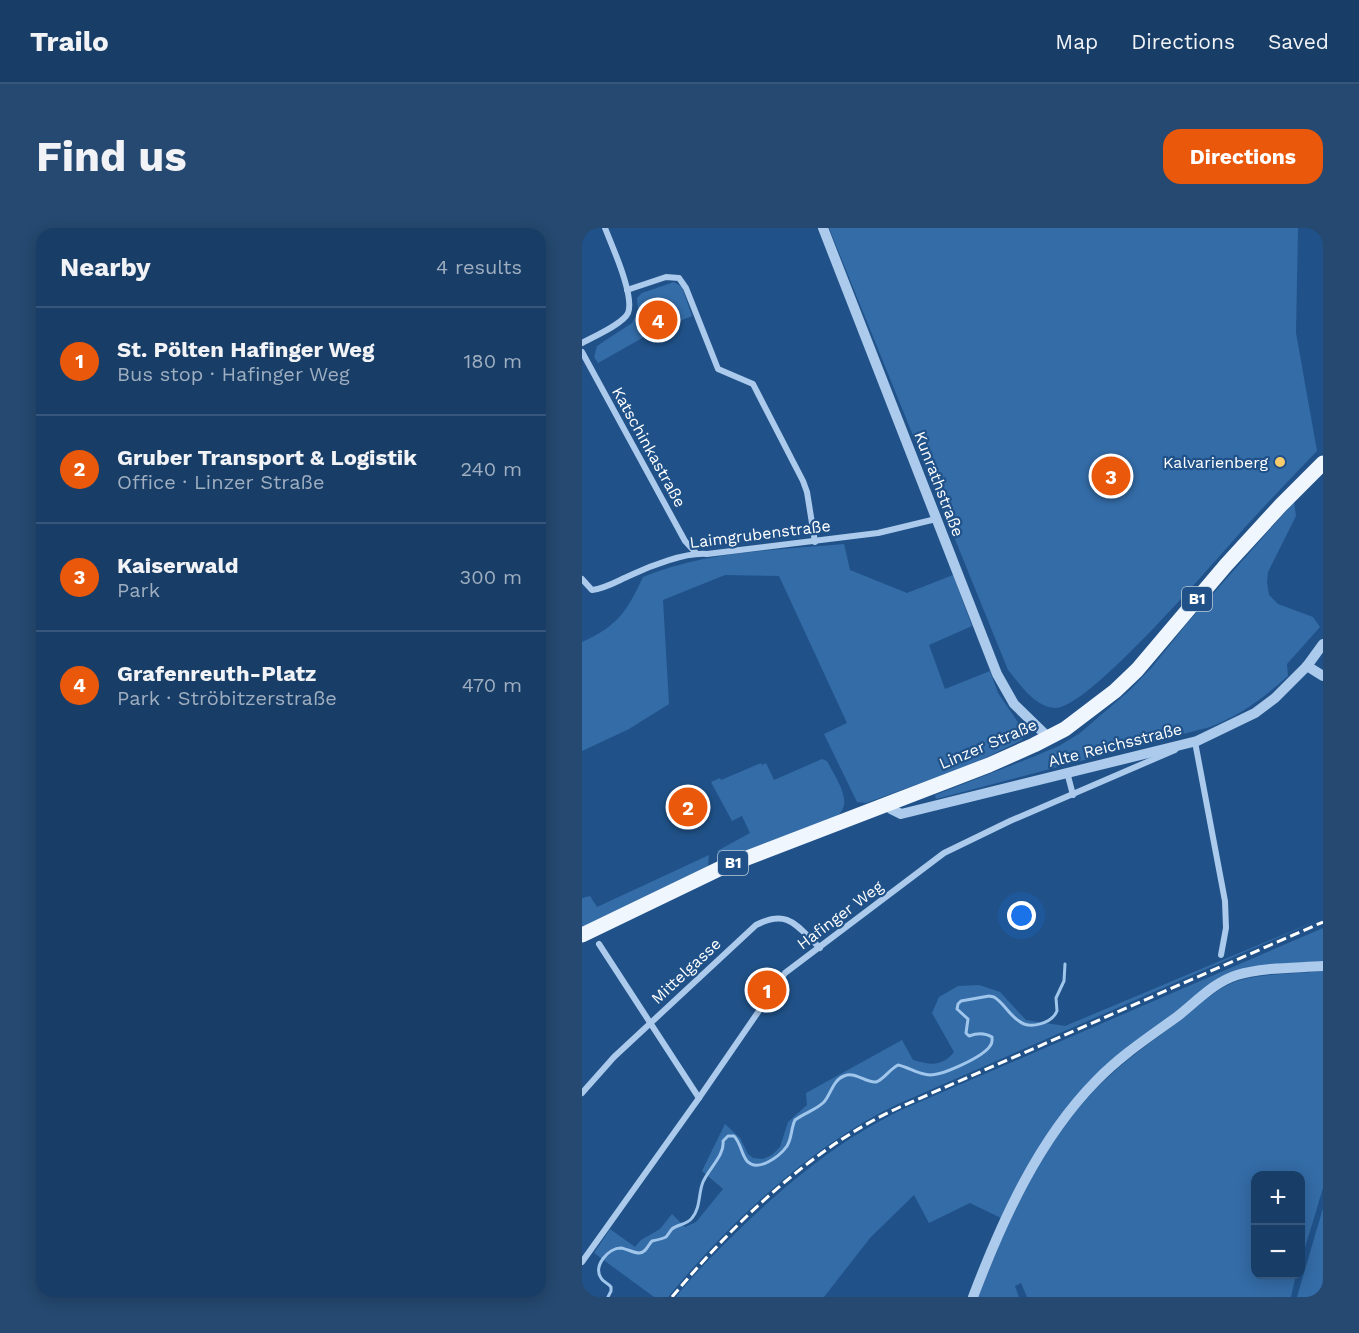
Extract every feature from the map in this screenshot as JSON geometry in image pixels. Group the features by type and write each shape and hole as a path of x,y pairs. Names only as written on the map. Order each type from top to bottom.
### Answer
{"main road":[{"name":"Linzer Straße","path":"582,935 731,864 979,768 1049,738 1088,713 1137,670 1226,565 1323,463"}],"street":[{"path":"582,344 621,321 628,313 630,301 605,228"},
{"name":"Kunrathstraße","path":"823,228 1005,690 1014,704 1049,738"},
{"path":"627,290 666,277 679,278 686,288 718,369 753,384 803,481 807,492 815,542"},
{"name":"Katschinkastraße","path":"582,352 685,541 696,553"},
{"name":"Laimgrubenstraße","path":"582,579 592,590 604,589 648,568 696,553 707,554 815,542 878,533 936,519"},
{"name":"Alte Reichsstraße","path":"888,804 891,809 901,814 1197,741 1255,713 1275,698 1307,666 1323,644"},
{"path":"1307,666 1323,676"},
{"path":"1197,741 1225,901 1226,928 1221,955"},
{"name":"Hafinger Weg","path":"582,1262 699,1098 784,973 944,853 1010,821 1197,741"},
{"path":"1067,772 1073,795"},
{"name":"Mittelgasse","path":"582,1093 614,1057 756,925 769,918 782,917 793,923 820,948"},
{"path":"599,944 699,1098"},
{"path":"973,1297 998,1235 1035,1165 1063,1120 1095,1081 1140,1043 1225,980 1252,972 1323,966"}],"shaded area":[{"path":"829,228 1298,228 1296,333 1317,451 1154,628 1097,683 1073,701 1056,708 1041,704 1008,670"},
{"path":"674,282 682,287 692,316 653,332 598,363 594,357 597,346 632,323 638,311 637,298 642,293"},
{"path":"1294,502 1296,516 1268,572 1269,595 1278,604 1313,617 1320,627 1287,664 1288,676 1242,711 1210,727 936,799 935,795 1059,746 1080,733 1130,690 1152,667 1189,621"},
{"path":"844,544 850,570 907,593 953,575 972,626 929,645 945,689 990,671 998,693 1024,731 1022,740 973,764 866,803 857,802 824,734 847,723 779,576 725,575 663,600 669,704 629,729 582,751 582,642 604,630 620,616 643,577 667,568 717,557"},
{"path":"822,759 827,761 844,796 842,810 838,815 733,857 727,857 717,851 750,833 742,816 732,821 711,782 761,763 762,765 766,763 774,780"},
{"path":"709,855 708,866 582,929 582,898 590,896 597,907"},
{"path":"1323,918 898,1104 865,1121 834,1141 773,1188 718,1241 668,1297 654,1297 594,1253 610,1229 635,1247 641,1240 660,1229 672,1214 685,1227 696,1222 723,1189 702,1171 725,1124 740,1138 748,1154 753,1158 763,1159 772,1155 780,1147 788,1122 807,1105 806,1093 902,1040 913,1060 935,1064 945,1060 954,1052 932,1013 939,997 958,986 979,985 1000,992 1026,1020 1065,1026"},
{"path":"1323,928 1323,961 1235,971 1105,1065 1001,1218 970,1203 929,1223 914,1195 870,1238 824,1297 676,1297 720,1248 784,1188 839,1146 879,1121"},
{"path":"1323,971 1323,1188 1305,1248 1305,1171 1251,1171 1251,1279 1295,1279 1291,1297 1027,1297 1021,1283 1015,1286 1019,1297 978,1297 1012,1217 1039,1164 1071,1116 1090,1095 1130,1058 1220,989 1237,981 1280,974"},
{"path":"1323,1208 1323,1297 1297,1297 1302,1279 1305,1279 1305,1270"}],"waterway":[{"path":"608,1297 611,1287 599,1273 603,1258 611,1251 621,1248 641,1253 652,1241 666,1237 672,1229 690,1220 697,1209 703,1182 722,1151 723,1141 728,1136 734,1136 747,1161 757,1165 763,1164 787,1146 795,1120 824,1102 835,1084 844,1076 853,1075 876,1082 898,1065 930,1075 962,1065 986,1050 992,1042 992,1037 986,1034 969,1036 966,1033 968,1019 957,1009 961,1001 994,997 1012,1016 1024,1024 1035,1025 1046,1022 1057,1011 1056,998 1064,981 1065,964"}],"railway":[{"path":"672,1297 721,1242 776,1190 805,1165 867,1124 900,1107 1323,922"}],"place":[{"name":"Grafenreuth-Platz","path":"658,320"},
{"name":"Kalvarienberg","path":"1280,462"},
{"name":"Kaiserwald","path":"1111,476"},
{"name":"Gruber Transport & Logistik","path":"688,807"},
{"name":"St. Pölten Hafinger Weg","path":"767,990"}]}
